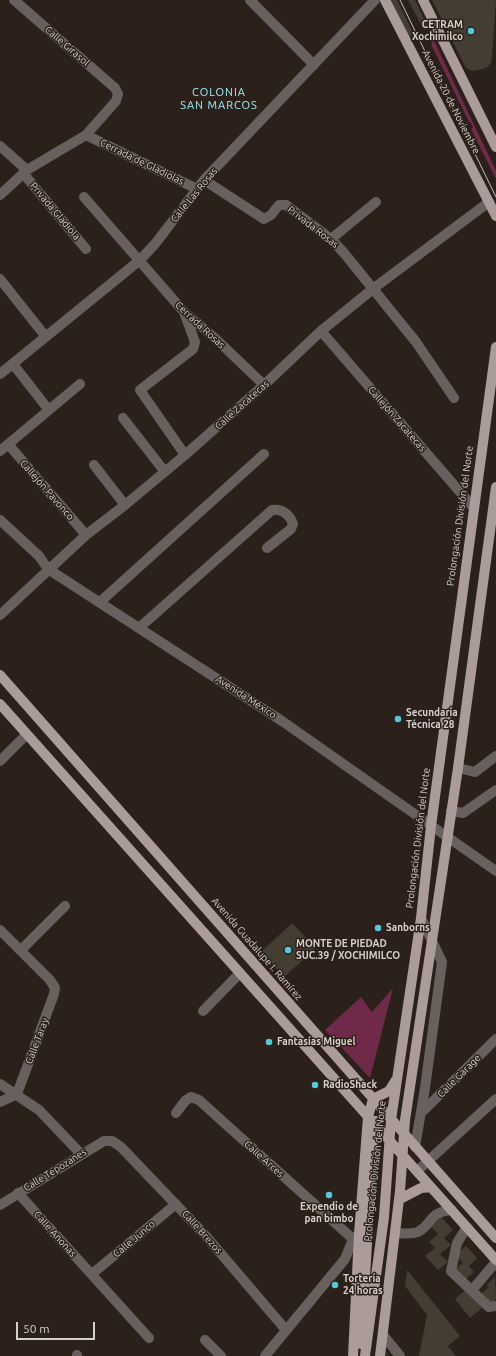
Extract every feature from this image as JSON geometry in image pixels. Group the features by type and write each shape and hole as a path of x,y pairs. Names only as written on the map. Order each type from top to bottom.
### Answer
{"main road":[{"name":"Avenida 20 de Noviembre","path":"385,0 496,216"},
{"name":"Avenida 20 de Noviembre","path":"423,0 496,147"},
{"name":"Prolongación División del Norte","path":"365,1356 384,1217 390,1120 421,918 431,826 473,507 496,347"},
{"path":"380,1356 400,1199 404,1135 458,768 496,487"},
{"name":"Avenida Guadalupe I. Ramírez","path":"0,675 390,1120 496,1238"},
{"path":"0,704 496,1261"},
{"path":"353,1356 356,1237 368,1117 373,1099 389,1091 397,1079"},
{"path":"360,1356 367,1227 376,1125 380,1107"},
{"path":"400,1199 421,1188 431,1187"}],"street":[{"name":"Calle Girasol","path":"14,0 115,88 118,94 116,101 86,135"},
{"path":"250,0 314,65"},
{"name":"Calle Las Rosas","path":"0,374 140,260 155,244 204,180 375,0"},
{"path":"0,195 25,172 86,135"},
{"name":"Cerrada de Gladiolas","path":"86,135 197,189"},
{"name":"Privada Gladiola","path":"0,146 25,172 86,249"},
{"name":"Privada Rosas","path":"204,180 264,219 271,215 279,204 286,205 331,238 374,288 416,342 454,398"},
{"name":"Cerrada Rosas","path":"84,197 184,312 217,340 264,385"},
{"path":"331,238 376,202"},
{"name":"Calle Zacatecas","path":"0,615 48,568 86,535 185,455 264,385 321,331 374,288 489,202"},
{"path":"0,279 46,337"},
{"path":"184,312 195,342 193,349 143,385 140,390 185,455"},
{"name":"Callejón Zacatecas","path":"321,331 473,507"},
{"path":"13,364 48,409"},
{"path":"4,448 48,409 80,384"},
{"path":"123,418 165,472"},
{"name":"Callejón Pavonco","path":"4,448 86,535"},
{"path":"100,602 264,454"},
{"path":"94,465 125,505"},
{"path":"139,628 272,510 277,509 284,511 292,519 293,524 291,529 267,548"},
{"name":"Avenida México","path":"0,520 39,556 48,568 282,721 496,871"},
{"path":"0,761 26,735"},
{"path":"458,768 475,772 496,756"},
{"path":"451,811 463,813 496,790"},
{"path":"0,930 21,950 64,906"},
{"path":"415,1147 442,962 421,918"},
{"name":"Calle Taray","path":"17,1094 54,994 54,988 50,980 21,950"},
{"path":"203,1011 240,973"},
{"name":"Calle Garage","path":"421,1113 496,1039"},
{"path":"0,1084 17,1094 52,1122 81,1154"},
{"path":"0,1102 17,1094"},
{"name":"Calle Arces","path":"176,1114 185,1101 191,1097 199,1100 356,1237"},
{"path":"417,1171 496,1099"},
{"name":"Calle Tepozanes","path":"0,1205 81,1154 104,1141 112,1141"},
{"name":"Calle Brezos","path":"112,1141 121,1147 205,1235 286,1330"},
{"name":"Calle Anonas","path":"18,1193 149,1338"},
{"name":"Calle Junco","path":"92,1274 176,1204"},
{"path":"395,1233 412,1234 419,1231 434,1214 452,1210"},
{"path":"265,1356 345,1259 356,1237 367,1227"},
{"path":"467,1227 457,1243 451,1271 489,1307 496,1306"},
{"path":"472,1290 496,1261"},
{"path":"383,1335 400,1356"},
{"path":"205,1340 221,1356"}],"shaded area":[{"path":"428,28 496,171 496,179 471,129 473,127 469,122 432,46"},
{"path":"393,988 370,1078 325,1030 361,997 372,1012"}],"building":[{"path":"390,0 397,0 414,35 409,36"},
{"path":"408,0 415,0 427,25 426,29 424,30"},
{"name":"CETRAM Xochimilco","path":"432,0 496,0 492,57 491,63 486,68 473,71 466,68"},
{"name":"MONTE DE PIEDAD SUC.39 / XOCHIMILCO","path":"292,923 316,948 284,977 261,952"},
{"path":"441,1217 453,1230 444,1238 451,1245 440,1254 448,1262 438,1270 425,1256 435,1248 429,1242 438,1234 430,1226"},
{"path":"466,1246 477,1258 469,1266 474,1272 465,1280 455,1269 463,1263 456,1255"},
{"path":"407,1270 460,1336 448,1346 456,1356 419,1356 427,1315 405,1286"},
{"path":"495,1276 496,1299 490,1305 480,1295 489,1287 487,1285"},
{"path":"467,1289 482,1308 470,1318 455,1299"}],"tram line":[{"path":"400,0 496,197"}],"place":[{"name":"CETRAM Xochimilco","path":"471,31"},
{"name":"Secundaría Técnica 28","path":"398,719"},
{"name":"Sanborns","path":"378,928"},
{"name":"MONTE DE PIEDAD SUC.39 / XOCHIMILCO","path":"288,950"},
{"name":"Fantasías Miguel","path":"269,1042"},
{"name":"RadioShack","path":"315,1085"},
{"name":"Expendio de pan bimbo","path":"329,1195"},
{"name":"Tortería 24 horas","path":"335,1285"}],"district":[{"name":"COLONIA SAN MARCOS","path":"219,98"}]}
